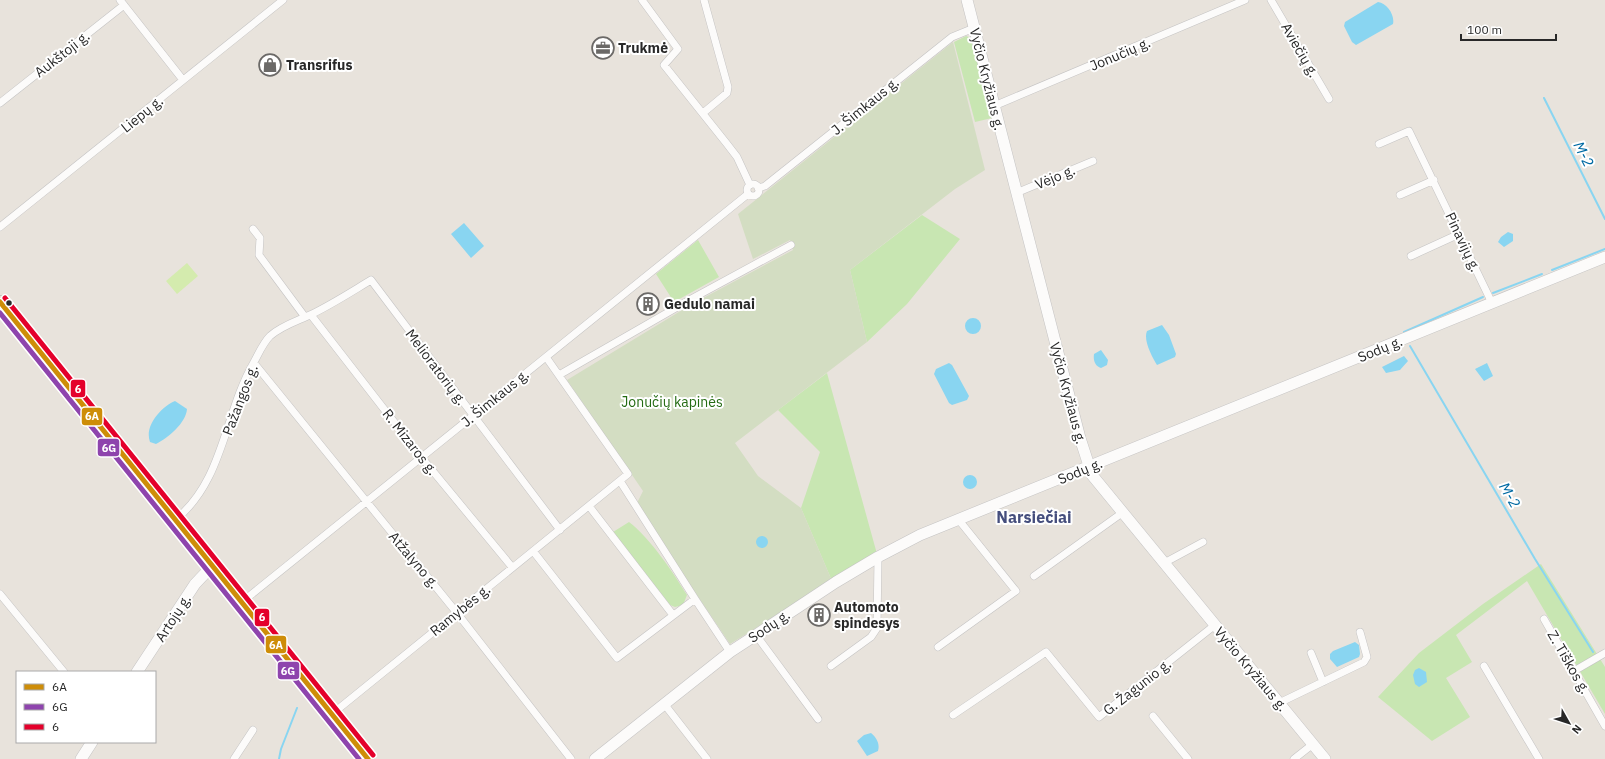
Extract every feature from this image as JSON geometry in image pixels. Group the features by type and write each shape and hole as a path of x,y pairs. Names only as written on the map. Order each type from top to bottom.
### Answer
{"main road":[{"name":"Vyčio Kryžiaus g.","path":"967,0 1080,438 1090,467 1099,485 1325,759"},
{"name":"Sodų g.","path":"595,759 730,652 756,634 836,582 878,557 926,533 1605,257"},
{"path":"0,302 368,759"},
{"name":"Artojų g.","path":"138,671 195,584 212,566"},
{"path":"81,759 91,743"}],"street":[{"name":"Liepų g.","path":"0,227 284,0"},
{"path":"642,0 678,49 664,65 737,157 750,185"},
{"path":"703,113 727,93 728,87 704,0"},
{"name":"Jonučių g.","path":"994,106 1245,0"},
{"name":"Aviečių g.","path":"1271,0 1329,99"},
{"path":"122,2 184,80"},
{"name":"Aukštoji g.","path":"0,103 122,2"},
{"name":"J. Šimkaus g.","path":"242,602 748,194 753,197 756,195 758,188 765,186 952,37 974,28"},
{"name":"Pinavijų g.","path":"1379,144 1409,131 1434,180 1492,303"},
{"name":"Vėjo g.","path":"1016,193 1093,161"},
{"path":"1400,195 1434,180"},
{"path":"748,194 746,189 750,185 756,185 758,188"},
{"name":"R. Mizaros g.","path":"254,229 260,238 260,255 422,458 512,567"},
{"path":"1411,256 1459,234"},
{"path":"546,357 559,375 693,298 791,245"},
{"name":"Pažangos g.","path":"175,520 191,506 213,470 237,399 254,363 270,336 279,329 308,316 371,280"},
{"name":"Melioratorių g.","path":"371,280 560,530"},
{"name":"Atžalyno g.","path":"254,363 366,503 457,613 571,759"},
{"name":"Ramybės g.","path":"332,714 628,474 559,375"},
{"path":"620,481 730,652"},
{"path":"589,506 674,614"},
{"path":"1034,576 1122,513"},
{"path":"938,647 1016,591 958,519"},
{"path":"1164,563 1203,542"},
{"path":"533,551 617,658 695,599"},
{"path":"831,666 874,634 877,628 878,557"},
{"path":"0,594 63,671"},
{"name":"Z. Tiškos g.","path":"1544,619 1605,726"},
{"name":"G. Žagunio g.","path":"953,715 1046,652 1099,717 1215,625"},
{"path":"1279,703 1364,662 1367,657 1360,632"},
{"path":"756,634 818,719"},
{"path":"1574,672 1605,653"},
{"path":"1311,654 1323,682"},
{"path":"1484,666 1539,759"},
{"path":"665,705 707,759"},
{"path":"1153,716 1188,759"},
{"path":"234,759 252,730"},
{"path":"1294,759 1313,744"}],"green space":[{"path":"966,36 973,39 992,118 975,122 954,42"},
{"name":"Jonučių kapinės","path":"953,42 985,170 955,189 850,270 867,342 735,443 758,476 801,508 832,581 730,644 636,505 643,491 567,380 692,304 793,250 790,240 753,259 738,214"},
{"path":"922,215 960,239 907,304 867,342 850,270"},
{"path":"698,240 719,277 674,302 656,274"},
{"path":"187,263 198,276 177,294 166,281"},
{"path":"827,373 877,554 832,581 801,508 820,452 778,410"},
{"path":"629,522 653,546 687,595 683,605 675,607 670,605 613,532"},
{"path":"1541,564 1605,667 1605,714 1527,581 1456,635 1472,662 1446,678 1470,717 1432,741 1378,697 1419,653 1483,604"}],"water":[{"path":"1378,2 1390,10 1393,17 1393,24 1356,45 1352,42 1344,26 1345,22"},
{"path":"464,223 484,246 471,258 451,234"},
{"path":"1508,232 1513,234 1513,241 1504,247 1498,242 1501,237"},
{"path":"973,318 979,320 981,326 979,332 973,334 967,332 965,326 967,320"},
{"path":"1162,325 1169,335 1176,354 1175,357 1157,365 1149,348 1146,335 1147,331"},
{"path":"1101,350 1108,360 1107,365 1101,368 1094,361 1094,354"},
{"path":"1404,356 1408,361 1400,370 1386,373 1382,367"},
{"path":"949,363 952,365 969,396 967,400 952,405 949,403 934,374 936,369"},
{"path":"1487,363 1493,376 1484,381 1475,369"},
{"path":"175,401 187,409 180,425 166,438 156,444 150,442 149,430 155,418 159,412"},
{"path":"967,475 973,475 977,479 977,485 973,489 967,489 963,485 963,479"},
{"path":"760,536 764,536 768,542 764,548 760,548 756,544 756,540"},
{"path":"1355,642 1359,645 1359,657 1337,667 1330,659 1330,654 1333,651"},
{"path":"1419,668 1426,672 1427,682 1419,687 1415,684 1413,675 1415,670"},
{"path":"871,733 878,741 879,748 878,751 867,756 857,741 864,735"}],"waterway":[{"name":"M-2","path":"1544,98 1605,219"},
{"name":"M-2","path":"1552,270 1605,249"},
{"name":"M-2","path":"1493,293 1542,274"},
{"name":"M-2","path":"1404,332 1483,297"},
{"name":"M-2","path":"1410,346 1535,559 1593,652"},
{"path":"279,759 281,749 297,708"}],"transit line":[{"name":"6","path":"5,298 373,755"},
{"name":"6A","path":"0,302 368,759"},
{"name":"6G","path":"0,313 359,759"}],"place":[{"name":"Trukmė","path":"603,48"},
{"name":"Transrifus","path":"270,65"},
{"name":"Gedulo namai","path":"648,304"},
{"name":"Automoto spindesys","path":"819,615"}],"district":[{"name":"Narsiečiai","path":"1034,517"}]}
